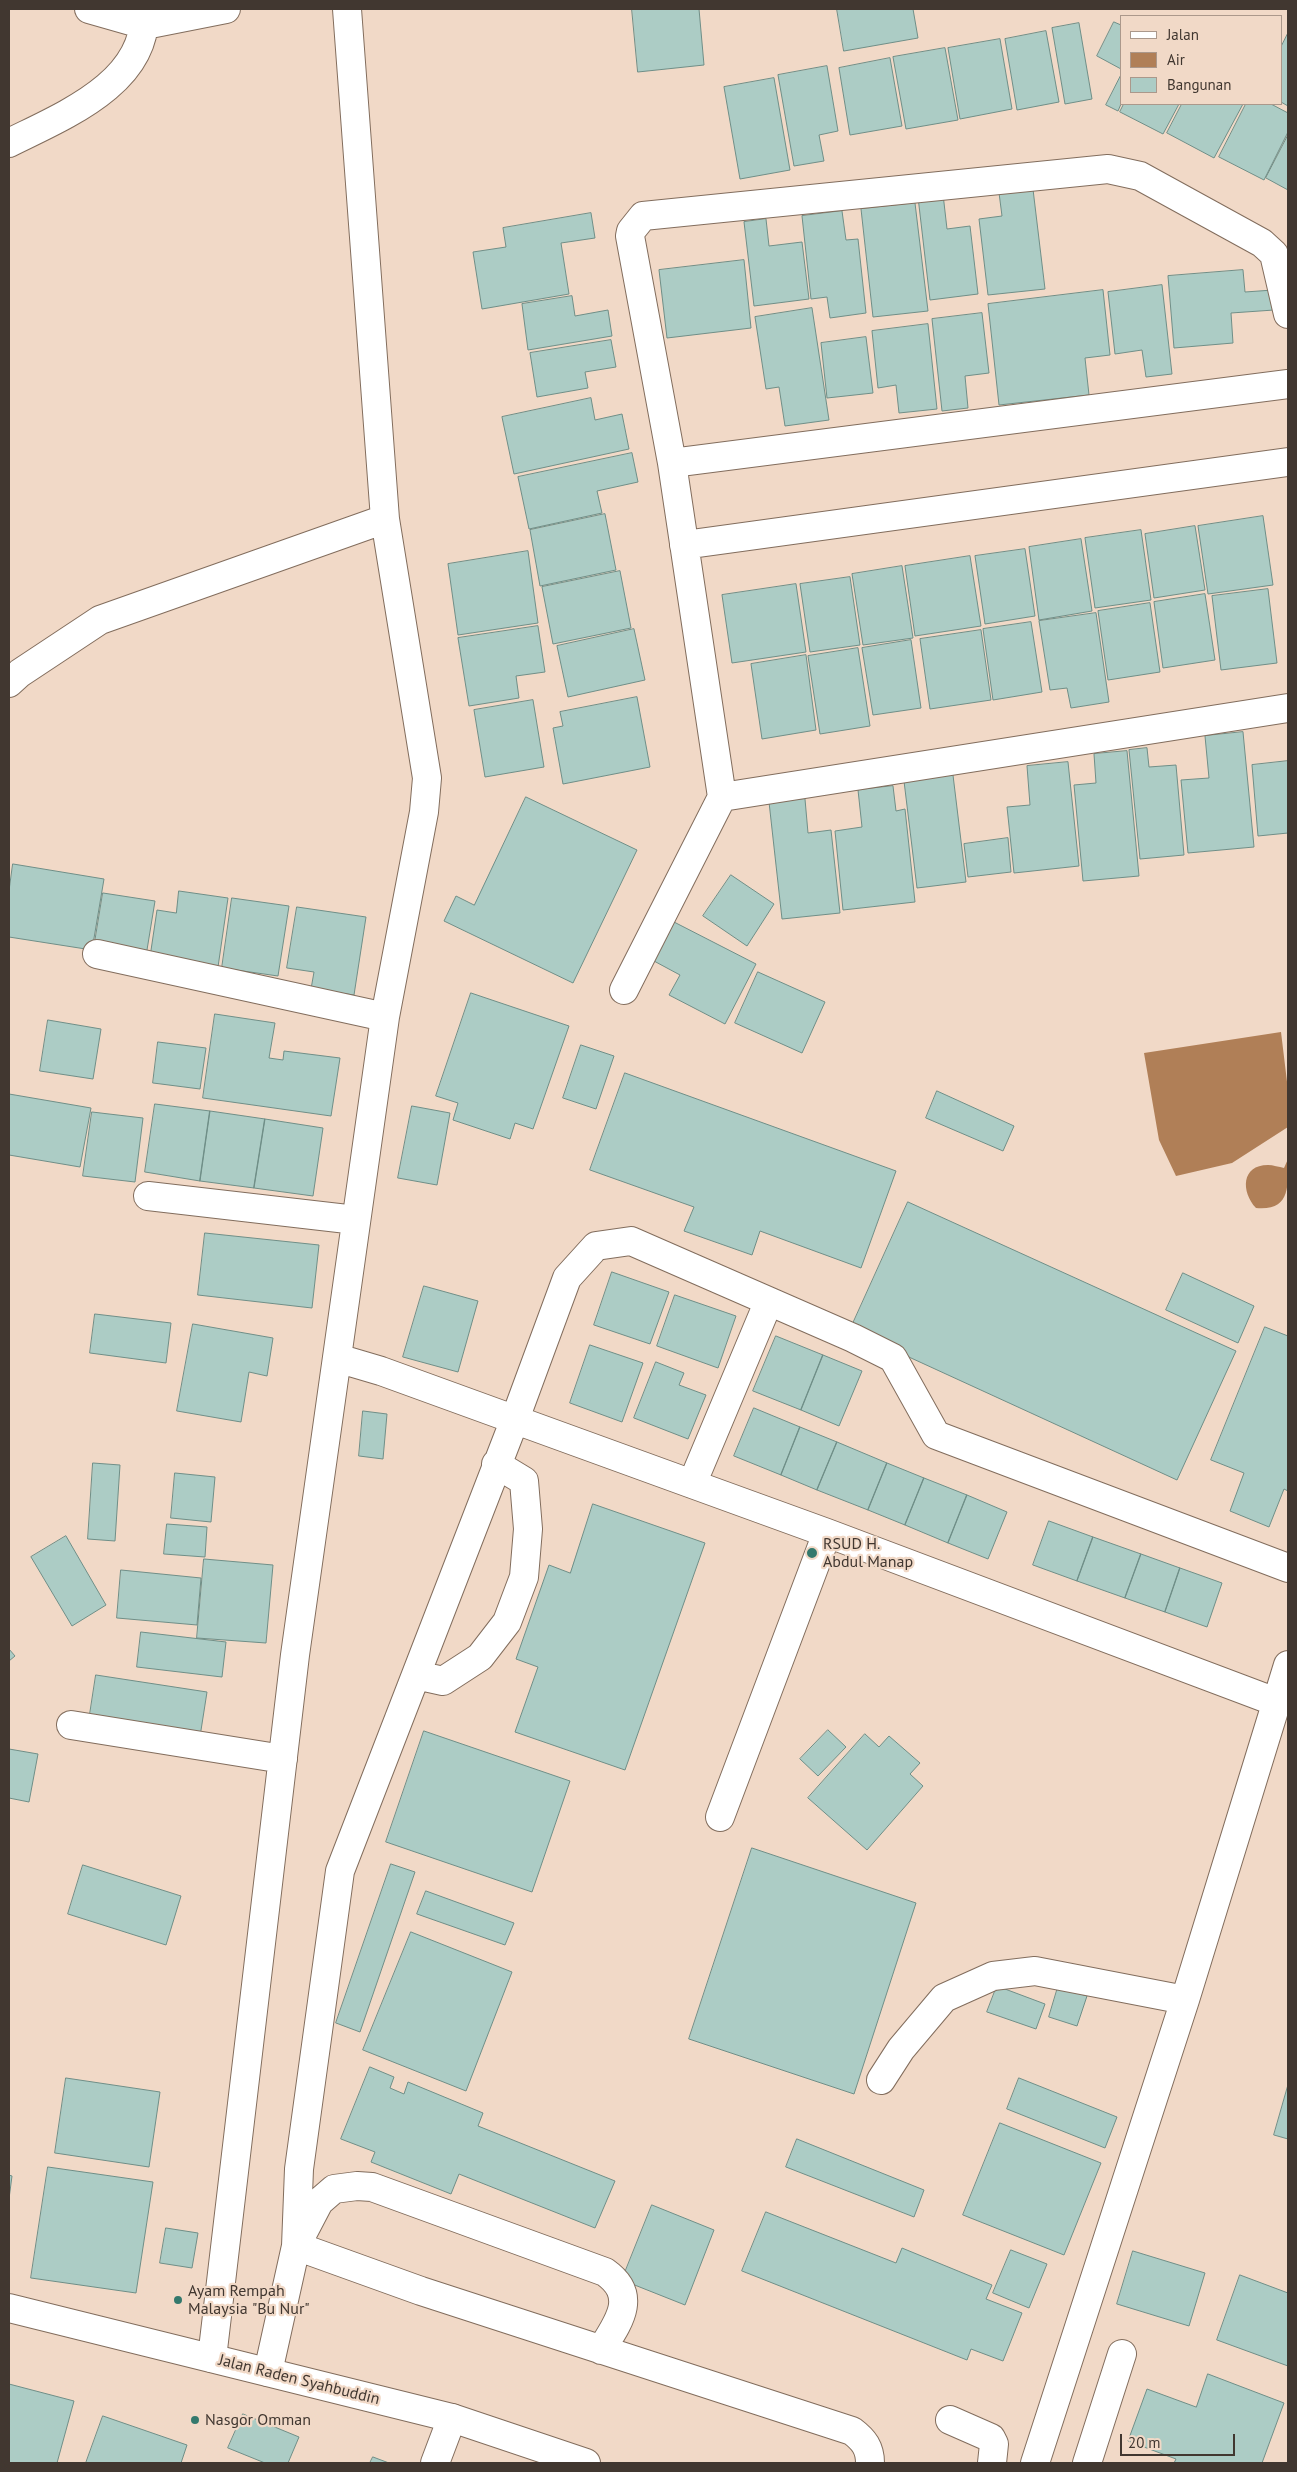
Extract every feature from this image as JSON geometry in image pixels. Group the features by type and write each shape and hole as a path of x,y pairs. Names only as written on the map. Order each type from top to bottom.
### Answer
{"street":[{"path":"89,9 145,17 226,9"},
{"path":"212,2358 295,1655 385,1017 424,812 427,778 385,519 347,9"},
{"path":"9,143 97,97 131,62 145,17"},
{"path":"624,990 722,797 672,463 630,236 631,231 643,216 1108,169 1125,171 1140,176 1262,243 1274,254 1288,314"},
{"path":"672,463 1288,384"},
{"path":"684,545 1288,462"},
{"path":"9,683 20,673 100,620 385,519"},
{"path":"722,797 1288,708"},
{"path":"97,954 385,1017"},
{"path":"148,1196 356,1220"},
{"path":"268,2372 296,2246 299,2169 340,1870 496,1464 515,1420 567,1278 596,1246 631,1242 768,1303 853,1338 893,1358 936,1435 1288,1568"},
{"path":"692,1484 768,1303"},
{"path":"337,1358 827,1533 1276,1702"},
{"path":"416,1675 442,1681 480,1657 507,1622 524,1578 528,1529 524,1481 496,1464"},
{"path":"720,1816 827,1533"},
{"path":"1035,2463 1185,2000 1288,1665"},
{"path":"71,1725 283,1759"},
{"path":"881,2080 900,2049 944,1998 993,1976 1035,1970 1185,2000"},
{"path":"296,2246 319,2202 328,2193 341,2188 372,2187 592,2266 614,2279 621,2288 624,2299 622,2310 619,2321 601,2350"},
{"path":"296,2246 421,2291 852,2431 863,2440 868,2450 870,2463"},
{"name":"Jalan Raden Syahbuddin","path":"9,2308 452,2418 586,2463"},
{"path":"1087,2463 1122,2354"},
{"path":"435,2463 452,2418"},
{"path":"950,2420 991,2438 994,2444 992,2463"}],"water":[{"path":"1281,1032 1288,1090 1288,1127 1232,1163 1176,1176 1159,1140 1144,1053"},
{"path":"1288,1159 1287,1187 1282,1201 1267,1208 1256,1208 1251,1202 1246,1187 1248,1174 1259,1166 1270,1165 1284,1168"}],"building":[{"path":"632,9 699,9 704,65 638,72"},
{"path":"837,9 913,9 918,38 844,51"},
{"path":"1114,22 1120,25 1120,68 1097,56"},
{"path":"1079,23 1092,99 1065,104 1052,28"},
{"path":"1046,31 1059,102 1017,110 1005,39"},
{"path":"1288,33 1288,106 1282,103 1282,45"},
{"path":"1000,39 1012,109 960,119 948,48"},
{"path":"945,48 958,120 906,129 893,57"},
{"path":"890,58 902,126 850,135 839,68"},
{"path":"827,66 838,131 819,135 824,161 794,166 778,75"},
{"path":"1120,77 1121,105 1118,111 1106,105"},
{"path":"774,78 790,170 740,179 724,87"},
{"path":"1124,105 1178,105 1163,134 1120,112"},
{"path":"1181,105 1242,105 1214,158 1167,133"},
{"path":"1245,105 1273,105 1288,113 1288,132 1264,180 1219,157"},
{"path":"1288,135 1288,190 1266,178"},
{"path":"1032,181 1045,289 988,295 979,219 1002,216 998,185"},
{"path":"943,194 947,229 970,226 978,294 930,300 918,197"},
{"path":"915,203 928,311 873,317 861,209"},
{"path":"842,211 846,240 858,239 866,313 830,318 827,297 811,299 802,216"},
{"path":"591,213 595,238 561,243 569,294 482,309 473,252 506,247 503,228"},
{"path":"766,219 769,246 802,242 809,299 754,306 744,222"},
{"path":"744,260 751,328 667,338 659,270"},
{"path":"1243,270 1245,292 1273,290 1274,310 1231,313 1233,343 1174,348 1168,276"},
{"path":"1162,285 1172,374 1146,377 1142,350 1115,354 1108,292"},
{"path":"1103,290 1110,355 1085,358 1089,395 999,405 988,304"},
{"path":"572,296 575,316 608,310 612,336 528,350 522,304"},
{"path":"812,308 829,420 785,426 779,387 766,389 755,317"},
{"path":"982,313 989,373 965,376 968,408 942,411 932,319"},
{"path":"928,324 937,409 899,413 896,385 878,388 872,331"},
{"path":"866,337 873,393 827,398 821,343"},
{"path":"611,340 616,367 585,372 588,388 537,397 530,353"},
{"path":"591,398 595,420 622,414 629,449 514,474 502,417"},
{"path":"632,453 638,482 597,491 602,513 529,529 518,477"},
{"path":"605,514 616,570 540,586 530,530"},
{"path":"1263,516 1273,585 1208,594 1198,526"},
{"path":"1195,526 1205,590 1154,598 1145,534"},
{"path":"1141,530 1151,600 1095,608 1085,538"},
{"path":"1081,539 1092,611 1039,620 1029,547"},
{"path":"1025,549 1035,616 985,624 975,556"},
{"path":"528,551 538,623 458,635 448,564"},
{"path":"970,556 981,626 915,636 905,566"},
{"path":"902,566 913,638 863,645 852,574"},
{"path":"620,571 631,628 553,644 542,587"},
{"path":"850,577 860,645 810,652 800,584"},
{"path":"796,584 806,652 732,663 722,595"},
{"path":"1268,589 1277,663 1221,670 1212,596"},
{"path":"1205,594 1215,660 1163,668 1154,602"},
{"path":"1150,603 1160,672 1108,680 1098,611"},
{"path":"1096,613 1109,702 1071,708 1067,688 1050,690 1039,621"},
{"path":"1031,622 1042,692 993,700 983,629"},
{"path":"538,626 545,672 516,676 519,698 469,706 458,638"},
{"path":"634,629 645,680 568,697 557,646"},
{"path":"981,630 991,700 930,709 920,639"},
{"path":"911,640 921,708 873,715 862,648"},
{"path":"858,648 870,726 820,734 808,656"},
{"path":"806,655 816,730 762,739 751,664"},
{"path":"637,697 650,767 563,784 553,728 563,726 560,712"},
{"path":"533,700 544,767 485,777 474,710"},
{"path":"1243,732 1254,847 1188,853 1181,780 1209,778 1205,736"},
{"path":"1147,748 1149,767 1176,765 1184,855 1140,859 1129,750"},
{"path":"1127,751 1139,876 1083,881 1074,785 1096,783 1094,754"},
{"path":"1288,761 1288,833 1258,836 1252,765"},
{"path":"1068,762 1079,866 1014,873 1007,807 1030,805 1027,766"},
{"path":"953,775 966,882 917,888 904,781"},
{"path":"893,786 896,811 905,809 915,902 843,910 835,831 862,827 858,790"},
{"path":"526,797 637,850 573,983 444,921 456,896 474,905"},
{"path":"805,799 808,833 831,830 840,913 782,919 769,802"},
{"path":"1008,838 1011,872 968,877 964,844"},
{"path":"13,864 104,879 92,950 9,937 9,891"},
{"path":"731,875 774,904 747,946 703,916"},
{"path":"179,891 228,898 218,967 150,957 157,910 176,913"},
{"path":"103,893 155,901 146,956 94,948"},
{"path":"232,898 289,906 278,976 222,968"},
{"path":"297,907 366,917 354,995 311,989 314,972 287,968"},
{"path":"674,922 756,964 725,1024 669,995 680,975 654,961"},
{"path":"758,972 825,1002 802,1053 735,1023"},
{"path":"471,993 569,1026 533,1129 515,1123 510,1139 453,1120 458,1103 436,1096"},
{"path":"215,1014 275,1023 269,1058 283,1060 284,1051 340,1058 331,1116 203,1098"},
{"path":"48,1020 101,1029 93,1079 40,1071"},
{"path":"158,1042 206,1048 200,1089 153,1083"},
{"path":"581,1045 614,1056 596,1109 563,1098"},
{"path":"625,1073 896,1171 861,1268 760,1231 752,1255 684,1231 694,1207 590,1170"},
{"path":"937,1091 1014,1126 1003,1151 926,1118"},
{"path":"9,1094 91,1108 80,1167 9,1155"},
{"path":"155,1104 210,1111 200,1181 145,1172"},
{"path":"412,1106 450,1113 437,1185 398,1178"},
{"path":"210,1111 265,1119 254,1188 200,1181"},
{"path":"92,1112 143,1118 135,1182 83,1176"},
{"path":"265,1119 323,1128 313,1196 254,1188"},
{"path":"908,1202 1236,1351 1177,1480 850,1330"},
{"path":"205,1233 319,1245 312,1308 198,1295"},
{"path":"612,1272 669,1292 650,1344 594,1325"},
{"path":"1183,1273 1254,1306 1238,1343 1166,1310"},
{"path":"424,1286 478,1301 458,1372 403,1357"},
{"path":"675,1295 736,1316 718,1368 657,1346"},
{"path":"95,1314 171,1323 166,1363 90,1353"},
{"path":"193,1324 273,1338 267,1376 249,1372 241,1422 177,1411"},
{"path":"1265,1327 1288,1336 1288,1491 1284,1489 1269,1527 1230,1511 1244,1473 1211,1460"},
{"path":"776,1336 823,1355 801,1410 753,1391"},
{"path":"590,1345 643,1363 622,1422 570,1403"},
{"path":"823,1355 862,1371 839,1426 801,1410"},
{"path":"656,1362 684,1373 679,1385 706,1395 688,1439 634,1418"},
{"path":"754,1408 800,1427 781,1475 734,1456"},
{"path":"363,1411 387,1414 383,1459 359,1456"},
{"path":"800,1427 837,1442 817,1490 781,1475"},
{"path":"837,1442 887,1463 868,1510 817,1490"},
{"path":"93,1463 120,1465 115,1541 88,1539"},
{"path":"887,1463 924,1478 905,1525 868,1510"},
{"path":"175,1473 215,1477 211,1522 171,1518"},
{"path":"924,1478 967,1495 948,1543 905,1525"},
{"path":"967,1495 1007,1512 988,1559 948,1543"},
{"path":"593,1504 705,1543 625,1770 515,1732 538,1667 516,1659 549,1565 570,1573"},
{"path":"1049,1521 1093,1537 1077,1581 1033,1565"},
{"path":"167,1524 207,1527 205,1557 164,1554"},
{"path":"66,1536 106,1605 72,1626 31,1557"},
{"path":"1093,1537 1141,1554 1125,1598 1077,1581"},
{"path":"1141,1554 1180,1568 1165,1612 1125,1598"},
{"path":"204,1559 273,1565 266,1643 197,1638"},
{"path":"1180,1568 1222,1583 1207,1627 1165,1612"},
{"path":"121,1570 201,1578 197,1625 117,1618"},
{"path":"141,1632 226,1642 222,1677 137,1667"},
{"path":"9,1649 15,1656 9,1661"},
{"path":"96,1675 207,1692 199,1743 88,1727"},
{"path":"828,1730 846,1747 818,1776 800,1759"},
{"path":"424,1731 570,1781 532,1892 386,1842"},
{"path":"865,1734 879,1747 889,1736 920,1763 910,1774 923,1786 867,1850 808,1798"},
{"path":"9,1749 38,1754 29,1802 9,1798"},
{"path":"752,1848 916,1903 854,2094 689,2039"},
{"path":"391,1864 415,1872 360,2032 336,2023"},
{"path":"83,1865 181,1896 166,1945 68,1914"},
{"path":"426,1891 514,1923 505,1945 417,1914"},
{"path":"411,1932 512,1972 466,2091 363,2050"},
{"path":"997,1986 1045,2004 1036,2029 987,2012"},
{"path":"1058,1987 1087,1996 1077,2026 1049,2017"},
{"path":"370,2067 394,2077 390,2088 404,2094 408,2082 483,2113 478,2126 615,2181 595,2228 459,2174 451,2194 371,2162 375,2152 341,2139"},
{"path":"66,2078 160,2092 149,2167 55,2153"},
{"path":"1019,2078 1117,2117 1105,2148 1007,2109"},
{"path":"1288,2085 1288,2139 1274,2135"},
{"path":"1000,2123 1101,2163 1064,2255 963,2215"},
{"path":"797,2139 924,2190 914,2217 786,2167"},
{"path":"48,2167 153,2182 136,2293 31,2278"},
{"path":"9,2175 12,2176 9,2199"},
{"path":"652,2205 714,2230 685,2305 622,2280"},
{"path":"766,2212 896,2263 902,2248 992,2285 986,2299 1022,2313 1003,2361 971,2349 967,2360 742,2271"},
{"path":"166,2228 198,2233 192,2268 160,2263"},
{"path":"1011,2250 1047,2264 1029,2308 993,2293"},
{"path":"1133,2251 1205,2273 1189,2326 1117,2304"},
{"path":"1240,2275 1288,2293 1288,2366 1217,2340"},
{"path":"1208,2374 1284,2403 1262,2463 1174,2463 1176,2459 1128,2441 1147,2389 1196,2407"},
{"path":"9,2384 74,2401 57,2463 9,2463"},
{"path":"243,2414 299,2437 288,2463 265,2463 228,2448"},
{"path":"103,2416 187,2445 181,2463 86,2463"},
{"path":"373,2457 389,2463 370,2463"}],"place":[{"name":"RSUD H. Abdul Manap","path":"812,1553"},
{"name":"Ayam Rempah Malaysia \"Bu Nur\"","path":"178,2300"},
{"name":"Nasgor Omman","path":"195,2420"}]}
